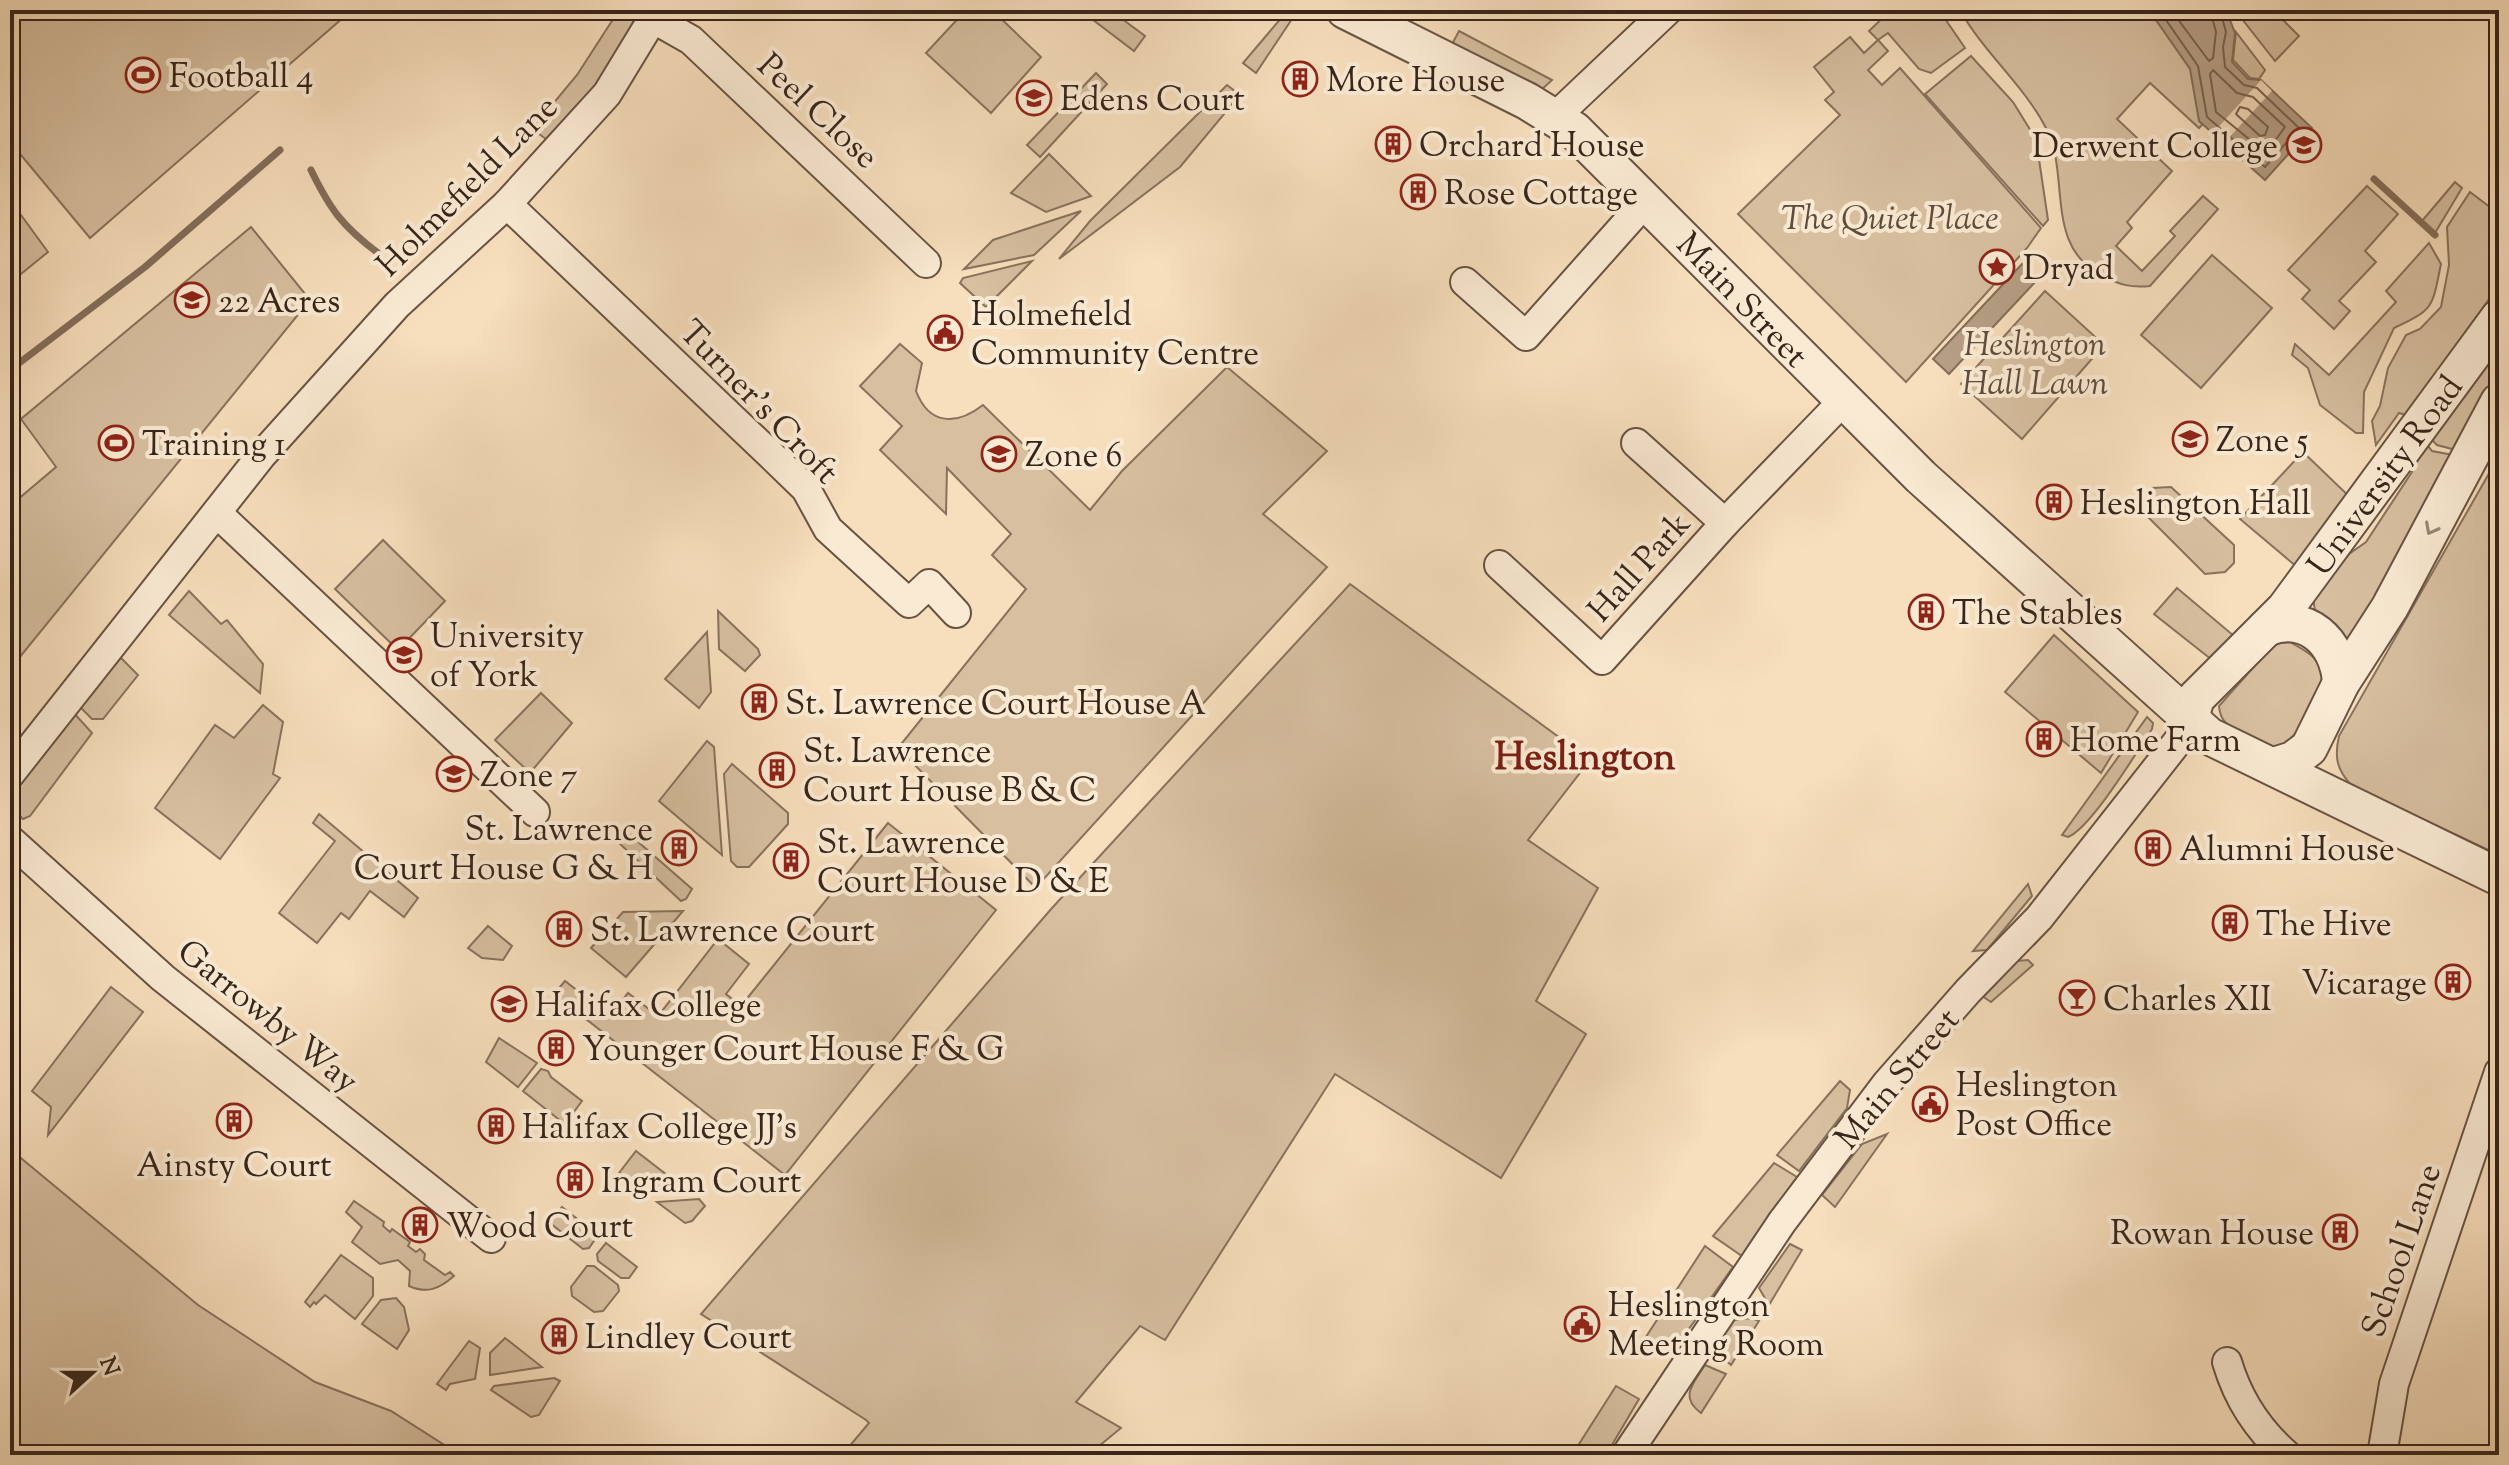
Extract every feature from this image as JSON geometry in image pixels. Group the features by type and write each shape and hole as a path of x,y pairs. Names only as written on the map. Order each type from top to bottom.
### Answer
{"street":[{"name":"Main Street","path":"1345,10 1555,117 1574,130 1647,200 1843,401 2103,643 2192,720 2039,918 1968,991 1887,1083 1782,1222 1626,1455"},
{"path":"1555,117 1668,10"},
{"name":"Holmefield Lane","path":"10,774 246,473 397,305 507,204 607,94 656,15"},
{"name":"Peel Close","path":"656,15 691,40 926,263"},
{"path":"1465,282 1526,336 1647,200"},
{"name":"Turner's Croft","path":"507,204 806,489 828,529 909,603 929,584 956,613"},
{"name":"University Road","path":"2192,720 2196,698 2266,628 2382,480 2499,318"},
{"name":"Hall Park","path":"1499,565 1602,660 1725,523 1843,401"},
{"name":"University Road","path":"2309,748 2341,683 2390,607 2499,402"},
{"name":"Hall Park","path":"1636,443 1725,523"},
{"path":"217,513 535,812"},
{"path":"2266,628 2284,621 2296,622 2324,639 2334,650 2341,683"},
{"name":"Main Street","path":"2103,643 2167,686 2192,690 2210,684"},
{"path":"2192,720 2209,736 2455,859 2499,877"},
{"path":"2274,766 2293,760 2309,748 2312,770 2324,792"},
{"name":"Garrowby Way","path":"10,840 163,978 491,1238"},
{"name":"School Lane","path":"2382,1455 2398,1369 2499,1072"},
{"path":"2227,1362 2234,1388 2264,1433 2287,1455"}],"green space":[{"name":"Football 4","path":"10,10 352,10 90,238 16,149 13,204 48,252 10,283"},
{"path":"619,10 645,10 607,76 554,136 546,139 532,129 577,75"},
{"path":"966,10 992,10 1041,57 991,113 926,53"},
{"path":"1080,10 1110,10 1145,36 1134,51"},
{"path":"1288,10 1296,13 1256,73 1243,63"},
{"path":"1891,10 1939,10 1965,48 1931,73 1919,69 1888,33 1878,40 1869,31"},
{"path":"1960,10 2149,10 2191,69 2202,125 2199,128 2150,83 2117,119 2172,171 2127,222 2132,228 2116,246 2142,271 2175,236 2170,231 2203,196 2218,209 2150,286 2120,284 2103,276 2084,263 2072,247 2065,229 2057,167 2046,128"},
{"path":"2235,10 2273,10 2299,36 2275,61"},
{"path":"1459,31 1552,80 1540,91 1450,48"},
{"path":"2236,32 2265,70 2259,79 2250,78 2233,60"},
{"name":"The Quiet Place","path":"1850,37 1864,53 1878,40 1888,51 1868,70 1882,85 1900,68 2041,228 2027,248 1906,382 1738,214 1840,115 1825,100 1834,92 1814,67"},
{"path":"1971,56 2013,102 2036,139 2048,220 2043,226 1925,94"},
{"path":"1096,73 1107,84 1040,157 1027,145"},
{"path":"1227,85 1240,95 1180,167 1059,259 1090,221"},
{"path":"1049,154 1091,196 1046,212 1011,193"},
{"path":"2455,182 2462,188 2435,233 2422,221"},
{"path":"2367,186 2398,214 2365,251 2376,262 2339,301 2350,311 2334,329 2302,299 2310,290 2288,270"},
{"path":"2470,192 2499,214 2499,285 2406,415 2399,413 2376,445 2372,421 2380,406 2388,368 2406,335 2420,329 2441,307 2449,265 2447,227"},
{"path":"1081,211 1034,255 964,269 993,240"},
{"name":"Training 1","path":"251,227 310,300 15,663 10,655 10,506 56,467 21,419"},
{"path":"2429,243 2441,264 2433,298 2425,311 2394,328 2364,392 2363,433 2356,433 2320,405 2308,368 2292,355 2295,344 2329,375 2396,302 2386,291"},
{"path":"2212,255 2272,308 2201,388 2141,335"},
{"path":"1032,261 986,307 960,283 963,278"},
{"name":"Heslington Hall Lawn","path":"2045,291 2104,345 2022,439 1961,384"},
{"path":"2499,335 2499,380 2456,450 2437,445 2429,437"},
{"path":"900,344 922,363 916,391 928,410 944,419 953,419 983,405 1090,510 1122,471 1227,367 1327,451 1263,514 1327,567 1041,882 1033,885 898,748 1026,589 992,555 1011,534 947,468 946,514 880,450 902,426 860,386"},
{"path":"2425,442 2432,451 2453,455 2358,630 2340,647 2316,618 2313,597 2349,554 2366,542 2412,472 2413,459"},
{"path":"2303,452 2354,501 2297,567 2240,519"},
{"path":"2499,456 2499,855 2352,786 2340,769 2337,751 2339,736"},
{"path":"2171,487 2234,545 2234,563 2225,572 2205,574 2144,513 2144,496 2152,488"},
{"path":"383,540 445,601 398,650 335,589"},
{"path":"1350,584 1590,760 1528,840 1598,888 1536,1001 1586,1034 1501,1178 1335,1074 1165,1340 1140,1326 1076,1402 1121,1428 1088,1455 842,1455 869,1423 866,1420 701,1314 1052,908"},
{"path":"2177,588 2234,636 2212,660 2154,614"},
{"path":"189,591 221,624 227,620 263,664 260,693 169,615"},
{"path":"718,611 758,649 760,655 745,671 719,649"},
{"path":"707,632 711,692 699,708 665,679"},
{"path":"2054,635 2138,712 2101,773 2005,692"},
{"path":"2290,642 2320,664 2323,684 2315,706 2299,730 2282,745 2265,747 2229,725 2221,716 2219,706 2275,643"},
{"path":"119,656 138,675 103,719 92,719 79,706"},
{"path":"541,693 572,723 530,773 495,740"},
{"path":"263,705 283,722 273,774 280,778 220,859 155,808 215,725 234,738"},
{"path":"73,712 92,733 30,816 23,819 10,807 10,795"},
{"path":"2147,717 2153,723 2152,729 2113,789 2078,831 2068,837 2062,835"},
{"path":"707,741 714,747 722,855 659,801"},
{"path":"732,764 788,813 788,824 749,867 737,867 731,861 724,774"},
{"path":"319,814 418,898 404,917 370,891 349,919 341,913 317,943 279,913 335,841 313,823"},
{"path":"888,823 996,910 785,1175 554,994 565,981 610,1016 628,993 658,1016 718,939 749,964 726,994 741,1006"},
{"path":"628,833 692,889 686,899 681,901 619,843"},
{"path":"2028,884 2032,896 1987,950 1973,951"},
{"path":"683,911 626,977 591,948 623,912"},
{"path":"488,926 512,946 503,960 482,958 468,948"},
{"path":"2028,960 2033,965 1991,1002 1979,994 2016,961"},
{"path":"111,987 143,1012 48,1135 51,1107 32,1091"},
{"path":"499,1038 537,1063 518,1087 486,1062"},
{"path":"541,1069 548,1071 551,1077 582,1101 567,1121 562,1122 523,1091"},
{"path":"1840,1081 1850,1090 1847,1108 1799,1171 1777,1155"},
{"path":"1887,1134 1835,1207 1822,1195 1862,1144"},
{"path":"10,1149 198,1305 315,1382 391,1411 460,1455 10,1455"},
{"path":"636,1151 685,1189 643,1192 619,1173"},
{"path":"1774,1163 1797,1177 1742,1256 1713,1236"},
{"path":"699,1199 705,1206 692,1221 685,1223 657,1202"},
{"path":"354,1201 384,1222 383,1226 390,1232 392,1229 410,1242 408,1246 416,1252 420,1249 425,1254 424,1260 445,1275 450,1272 454,1276 433,1289 409,1286 410,1271 398,1260 380,1264 352,1242 362,1227 346,1212"},
{"path":"562,1207 598,1235 589,1248 583,1249 550,1223"},
{"path":"606,1243 637,1267 629,1278 621,1278 598,1261 597,1254"},
{"path":"1790,1244 1802,1250 1769,1305 1759,1288"},
{"path":"1705,1246 1733,1267 1671,1354 1642,1343"},
{"path":"341,1255 373,1278 373,1296 355,1319 325,1295 310,1307 305,1302"},
{"path":"587,1266 594,1266 618,1285 619,1291 603,1311 594,1312 572,1296 571,1287"},
{"path":"396,1298 404,1307 409,1330 397,1349 362,1324 381,1300"},
{"path":"1752,1318 1759,1321 1731,1365 1713,1350 1734,1320"},
{"path":"505,1338 542,1367 490,1375 490,1353"},
{"path":"469,1341 480,1348 475,1379 450,1384 446,1390 437,1384"},
{"path":"1705,1365 1726,1374 1701,1413 1689,1396"},
{"path":"554,1378 560,1381 539,1415 531,1417 491,1390 494,1386"},
{"path":"1616,1386 1639,1399 1606,1455 1572,1455"}],"water":[{"path":"2149,10 2226,10 2235,33 2232,62 2248,79 2261,80 2312,128 2265,180 2199,121 2190,69"},
{"path":"2022,264 2038,279 1949,374 1933,359"}],"pier":[{"path":"2261,80 2272,91 2224,143 2213,133"}],"waterway":[{"path":"10,370 145,267 280,150"},
{"path":"311,170 338,216 378,253"},
{"path":"2374,179 2435,235"}],"place":[{"name":"Football 4","path":"143,75"},
{"name":"More House","path":"1300,79"},
{"name":"Edens Court","path":"1034,98"},
{"name":"Orchard House","path":"1393,144"},
{"name":"Derwent College","path":"2304,145"},
{"name":"Rose Cottage","path":"1418,192"},
{"name":"Dryad","path":"1997,267"},
{"name":"22 Acres","path":"192,300"},
{"name":"Holmefield Community Centre","path":"945,333"},
{"name":"Zone 5","path":"2190,439"},
{"name":"Training 1","path":"116,443"},
{"name":"Zone 6","path":"999,454"},
{"name":"Heslington Hall","path":"2054,502"},
{"name":"The Stables","path":"1926,612"},
{"name":"University of York","path":"404,655"},
{"name":"St. Lawrence Court House A","path":"759,702"},
{"name":"Home Farm","path":"2044,739"},
{"name":"St. Lawrence Court House B & C","path":"777,770"},
{"name":"Zone 7","path":"454,774"},
{"name":"St. Lawrence Court House G & H","path":"679,848"},
{"name":"Alumni House","path":"2153,848"},
{"name":"St. Lawrence Court House D & E","path":"791,861"},
{"name":"The Hive","path":"2230,923"},
{"name":"St. Lawrence Court","path":"564,929"},
{"name":"Vicarage","path":"2453,982"},
{"name":"Charles XII","path":"2077,998"},
{"name":"Halifax College","path":"509,1004"},
{"name":"Younger Court House F & G","path":"556,1048"},
{"name":"Heslington Post Office","path":"1930,1104"},
{"name":"Ainsty Court","path":"234,1121"},
{"name":"Halifax College JJ's","path":"496,1126"},
{"name":"Ingram Court","path":"575,1180"},
{"name":"Wood Court","path":"420,1225"},
{"name":"Rowan House","path":"2340,1232"},
{"name":"Heslington Meeting Room","path":"1582,1324"},
{"name":"Lindley Court","path":"559,1336"}],"district":[{"name":"Heslington","path":"1585,756"}]}
